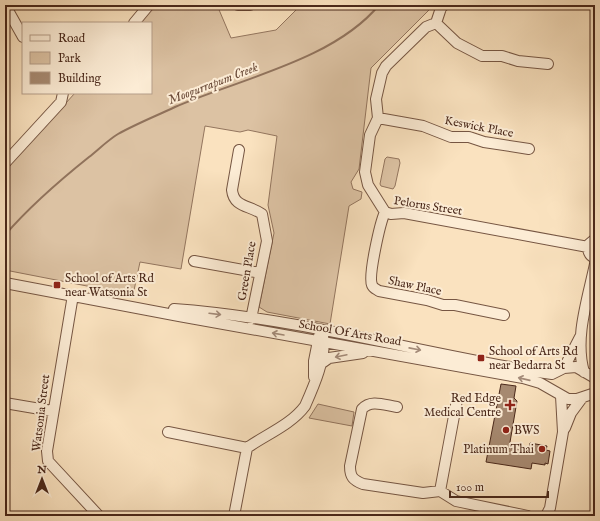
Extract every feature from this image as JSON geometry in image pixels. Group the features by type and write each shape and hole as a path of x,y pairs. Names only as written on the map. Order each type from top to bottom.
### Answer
{"street":[{"path":"6,5 22,35"},
{"path":"135,22 149,5"},
{"path":"238,5 250,5"},
{"path":"444,5 441,8 436,23 457,43 482,56 502,56 518,61 548,64"},
{"name":"Pelorus Street","path":"436,23 426,27 386,66 382,73 376,99 378,118 370,134 365,172 368,185 385,212 391,214 404,213 591,243"},
{"path":"5,163 61,102 63,94"},
{"name":"Keswick Place","path":"378,118 423,126 451,137 469,137 484,142 529,149"},
{"name":"Green Place","path":"239,150 232,197 235,202 257,210 262,214 267,241 251,318"},
{"name":"Shaw Place","path":"385,212 374,258 371,280 372,286 379,291 427,300 443,305 455,305 504,315"},
{"path":"591,243 589,253 595,258"},
{"path":"194,262 260,273"},
{"path":"546,516 550,508 563,432 571,413 583,397 587,387 588,375 581,360 581,336 595,264"},
{"name":"School Of Arts Road","path":"5,283 523,378 540,383 560,395"},
{"name":"Watsonia Street","path":"74,295 52,411 47,451 48,461 99,516"},
{"name":"School Of Arts Road","path":"134,306 251,318 531,371 552,374 563,369"},
{"path":"234,516 247,448 300,412 310,395 322,363 322,331"},
{"path":"563,432 560,395 557,383 581,336"},
{"path":"314,382 314,361 321,341"},
{"path":"322,363 329,358 352,354 389,353"},
{"path":"563,369 576,367 588,375"},
{"path":"560,395 572,400 595,393"},
{"path":"440,491 456,400"},
{"path":"5,403 52,411"},
{"path":"397,406 374,403 367,404 362,409 350,466 350,475 354,480 363,484 423,493 440,491 456,501 528,516"},
{"path":"168,432 247,448"}],"green space":[{"path":"155,5 217,5 231,38 276,30 301,5 434,5 371,68 359,169 351,182 353,189 362,192 361,199 349,206 330,324 267,312 259,307 274,233 268,205 277,136 248,130 240,132 205,126 181,269 140,262 133,295 5,270 5,170 74,94 152,94 152,22 140,22"},
{"path":"387,157 399,159 400,163 393,189 381,186 380,184 385,159"},
{"path":"318,404 354,412 352,426 309,418"}],"building":[{"path":"501,384 516,386 514,398 517,401 509,448 528,451 530,443 547,446 546,450 550,451 548,464 532,463 531,469 486,462"}],"waterway":[{"name":"Moogurrapum Creek","path":"5,235 45,194 118,134 175,107 256,77 312,54 337,40 360,24 379,5"}],"place":[{"name":"School of Arts Rd near Watsonia St","path":"57,285"},
{"name":"School of Arts Rd near Bedarra St","path":"481,358"},
{"name":"Red Edge Medical Centre","path":"510,405"},
{"name":"BWS","path":"506,430"},
{"name":"Platinum Thai","path":"542,449"}]}
